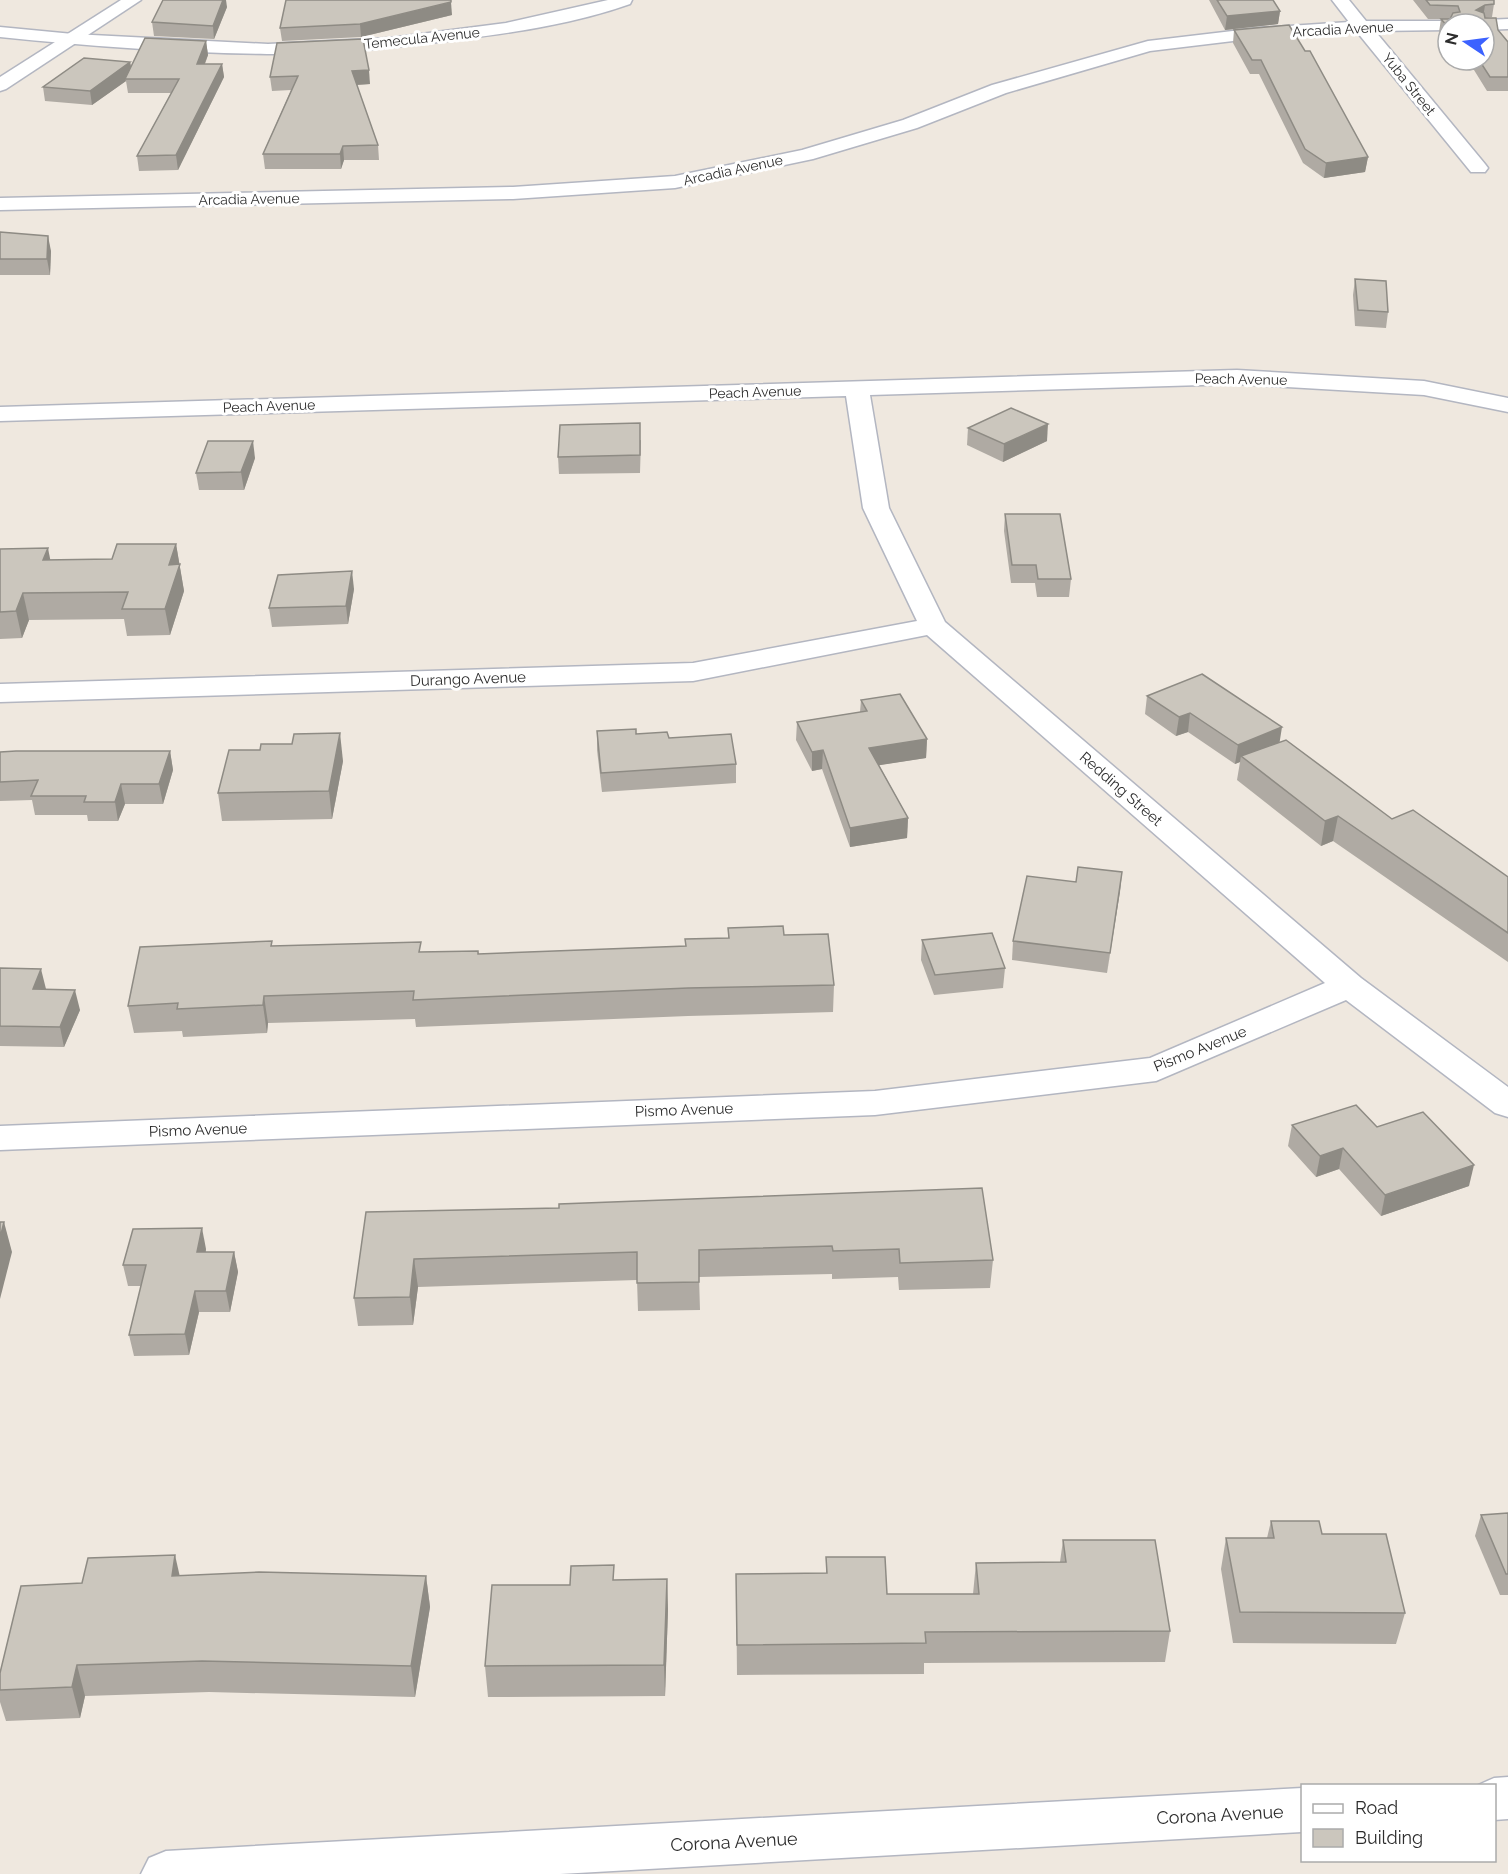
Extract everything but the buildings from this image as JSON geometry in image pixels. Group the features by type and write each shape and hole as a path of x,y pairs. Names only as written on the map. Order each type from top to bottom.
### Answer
{"street":[{"path":"0,85 133,0"},
{"name":"Temecula Avenue","path":"0,32 73,39 268,49 390,43 506,28 599,9 624,0"},
{"name":"Yuba Street","path":"1340,0 1478,168"},
{"name":"Arcadia Avenue","path":"0,204 513,193 675,182 806,155 910,124 999,89 1148,46 1258,33 1362,26 1436,25"},
{"name":"Peach Avenue","path":"0,414 1237,377 1424,388 1508,405"},
{"name":"Redding Street","path":"857,389 876,508 933,626 1349,986 1508,1105"},
{"name":"Durango Avenue","path":"0,693 693,672 933,626"},
{"name":"Pismo Avenue","path":"0,1138 875,1103 1156,1069 1349,986"},
{"name":"Corona Avenue","path":"166,1874 1301,1810"}]}
